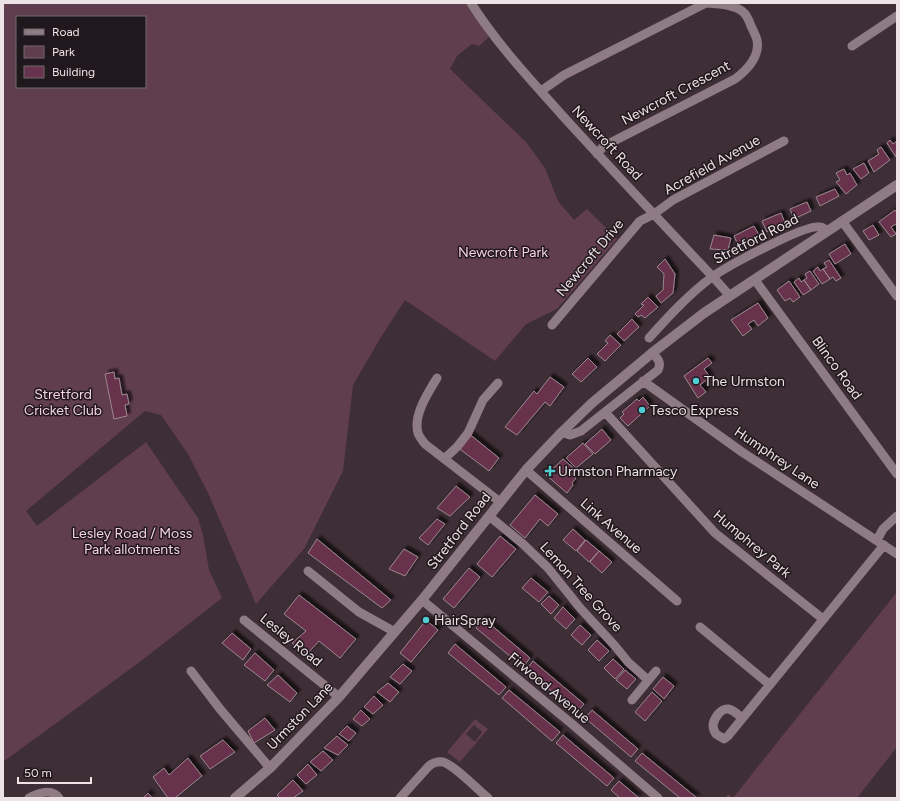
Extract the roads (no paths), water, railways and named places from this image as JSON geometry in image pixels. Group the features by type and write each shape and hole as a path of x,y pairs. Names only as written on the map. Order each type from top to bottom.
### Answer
{"main road":[{"name":"Stretford Road","path":"381,649 526,470 562,432 620,379 639,359 652,353 730,296 897,185"},
{"name":"Urmston Lane","path":"235,798 270,768 339,697 381,649"}],"street":[{"name":"Newcroft Road","path":"471,3 500,44 541,91 597,154 730,296"},
{"name":"Newcroft Crescent","path":"541,91 564,75 706,3 731,6 741,10 746,15 757,41 756,54 744,72 736,79 610,143 597,154"},
{"path":"852,46 897,16"},
{"name":"Acrefield Avenue","path":"654,214 673,200 784,141"},
{"name":"Newcroft Drive","path":"552,325 640,221 654,214"},
{"path":"842,221 897,296"},
{"name":"Stretford Road","path":"648,338 676,309 713,277 738,262 787,236 812,227 819,226 827,231"},
{"name":"Blinco Road","path":"755,280 897,474"},
{"path":"562,432 570,435 581,432 658,370 660,367 659,362 652,353"},
{"path":"437,378 428,393 420,412 418,434 425,444 500,502"},
{"name":"Humphrey Lane","path":"643,381 742,452 897,554"},
{"path":"444,459 457,448 468,433 484,400 498,384"},
{"name":"Humphrey Park","path":"606,412 715,533 823,619"},
{"name":"Link Avenue","path":"526,470 678,601"},
{"name":"Lemon Tree Grove","path":"489,516 523,544 548,568 581,609 628,662 648,680"},
{"path":"742,718 823,619 880,543 884,529 897,516"},
{"path":"308,571 359,612 395,632"},
{"name":"Firwood Avenue","path":"422,600 658,798"},
{"name":"Lesley Road","path":"244,620 339,697"},
{"path":"700,627 770,685"},
{"path":"191,671 220,710 270,768"},
{"path":"632,700 656,671"},
{"path":"400,798 428,767 434,763 443,762 451,766 488,798"},
{"path":"29,798 41,792 45,792 57,795 59,798"}],"place":[{"name":"The Urmston","path":"696,381"},
{"name":"Tesco Express","path":"642,410"},
{"name":"Urmston Pharmacy","path":"550,471"},
{"name":"HairSpray","path":"426,620"}],"park label":[{"name":"Newcroft Park","path":"503,252"},
{"name":"Stretford Cricket Club","path":"63,402"},
{"name":"Lesley Road / Moss Park allotments","path":"132,542"}]}
